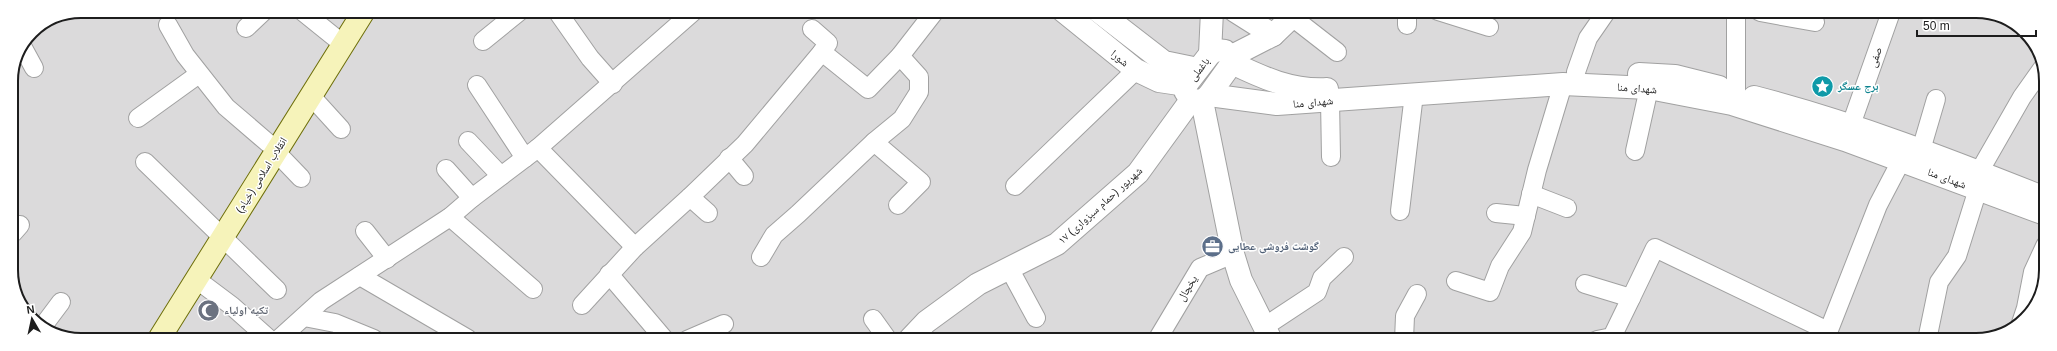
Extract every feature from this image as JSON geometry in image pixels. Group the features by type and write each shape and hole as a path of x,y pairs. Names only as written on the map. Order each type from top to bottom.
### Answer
{"main road":[{"name":"انقلاب اسلامی (خیام)","path":"163,333 222,238 272,148 311,96 360,18"}],"street":[{"path":"246,28 257,18"},
{"path":"311,18 343,44"},
{"path":"483,41 511,18"},
{"path":"562,18 590,58 613,84"},
{"path":"286,333 321,301 450,217 472,198 532,153 613,84 686,18"},
{"path":"822,52 868,89 900,56 929,18"},
{"name":"شورا","path":"1072,18 1136,70 1158,81 1207,78"},
{"name":"شورا","path":"1107,18 1164,62 1207,78"},
{"path":"1211,18 1207,78 1233,254 1241,280 1268,333"},
{"path":"1247,18 1273,34"},
{"path":"1207,78 1273,34 1291,18"},
{"path":"1299,18 1337,52"},
{"path":"1458,18 1489,27"},
{"path":"1456,281 1490,292 1500,266 1522,232 1531,194 1569,78 1588,38 1602,18"},
{"path":"1736,18 1736,92"},
{"path":"1793,18 1815,22"},
{"name":"صفی","path":"1848,133 1889,18"},
{"path":"168,25 185,55 226,107 272,148 301,178"},
{"path":"582,305 609,274 636,247 690,198 729,158 745,144 822,52 828,43 812,29"},
{"path":"26,52 34,68"},
{"path":"761,257 774,235 874,142 902,119 919,92 918,77 900,56"},
{"path":"1015,186 1136,70"},
{"name":"شهدای منا","path":"1207,78 1261,77 1291,87 1330,95 1414,94 1618,72 1674,76 1793,107 1848,133 1901,161 2039,196"},
{"path":"138,118 199,74"},
{"path":"1928,333 1938,282 1957,256 1979,181 2022,97 2038,74"},
{"name":"شهدای منا","path":"1207,78 1277,104 1465,76 1569,78 1649,88 1732,104 1921,150 2039,211"},
{"name":"۱۷ شهریور (حمام سبزواری)","path":"916,333 926,322 978,284 1057,244 1138,173 1207,78"},
{"path":"477,85 532,153 636,247"},
{"path":"1635,151 1649,88"},
{"path":"1400,211 1414,94"},
{"path":"1330,95 1331,157"},
{"path":"311,96 341,129"},
{"path":"1921,150 1936,99"},
{"path":"468,141 502,176"},
{"path":"874,142 921,182 898,205"},
{"path":"729,158 744,176"},
{"path":"1827,333 1878,205 1901,161"},
{"path":"145,162 277,290"},
{"path":"446,169 472,198"},
{"path":"1531,194 1567,208"},
{"path":"690,198 708,213"},
{"path":"1496,213 1526,216"},
{"path":"450,217 533,289"},
{"path":"365,231 387,259"},
{"path":"1614,333 1655,248 1822,333"},
{"name":"یخچال","path":"1161,333 1200,268 1233,254"},
{"path":"1269,333 1317,292 1322,278 1344,257"},
{"path":"2026,308 2033,272 2039,259"},
{"path":"1009,268 1036,318"},
{"path":"609,274 659,333"},
{"path":"360,276 456,333"},
{"path":"196,279 232,306 262,333"},
{"path":"1585,284 1631,298"},
{"path":"1404,333 1405,316 1417,294"},
{"path":"52,314 61,302"},
{"path":"304,317 335,323 358,333"},
{"path":"874,319 883,333"},
{"path":"703,333 724,324"}],"shaded area":[{"path":"81,18 1976,18 1992,20 2004,24 2018,34 2031,50 2038,69 2039,270 2037,286 2033,298 2018,317 2000,328 1988,332 1976,333 81,333 65,331 52,326 52,299 25,299 19,282 18,270 19,69 23,57 36,36 57,23 69,19"}],"place":[{"name":"برج عسگر","path":"1822,86"},
{"name":"گوشت فروشی عطایی","path":"1212,246"},
{"name":"تکیه اولیاء","path":"208,310"}]}
